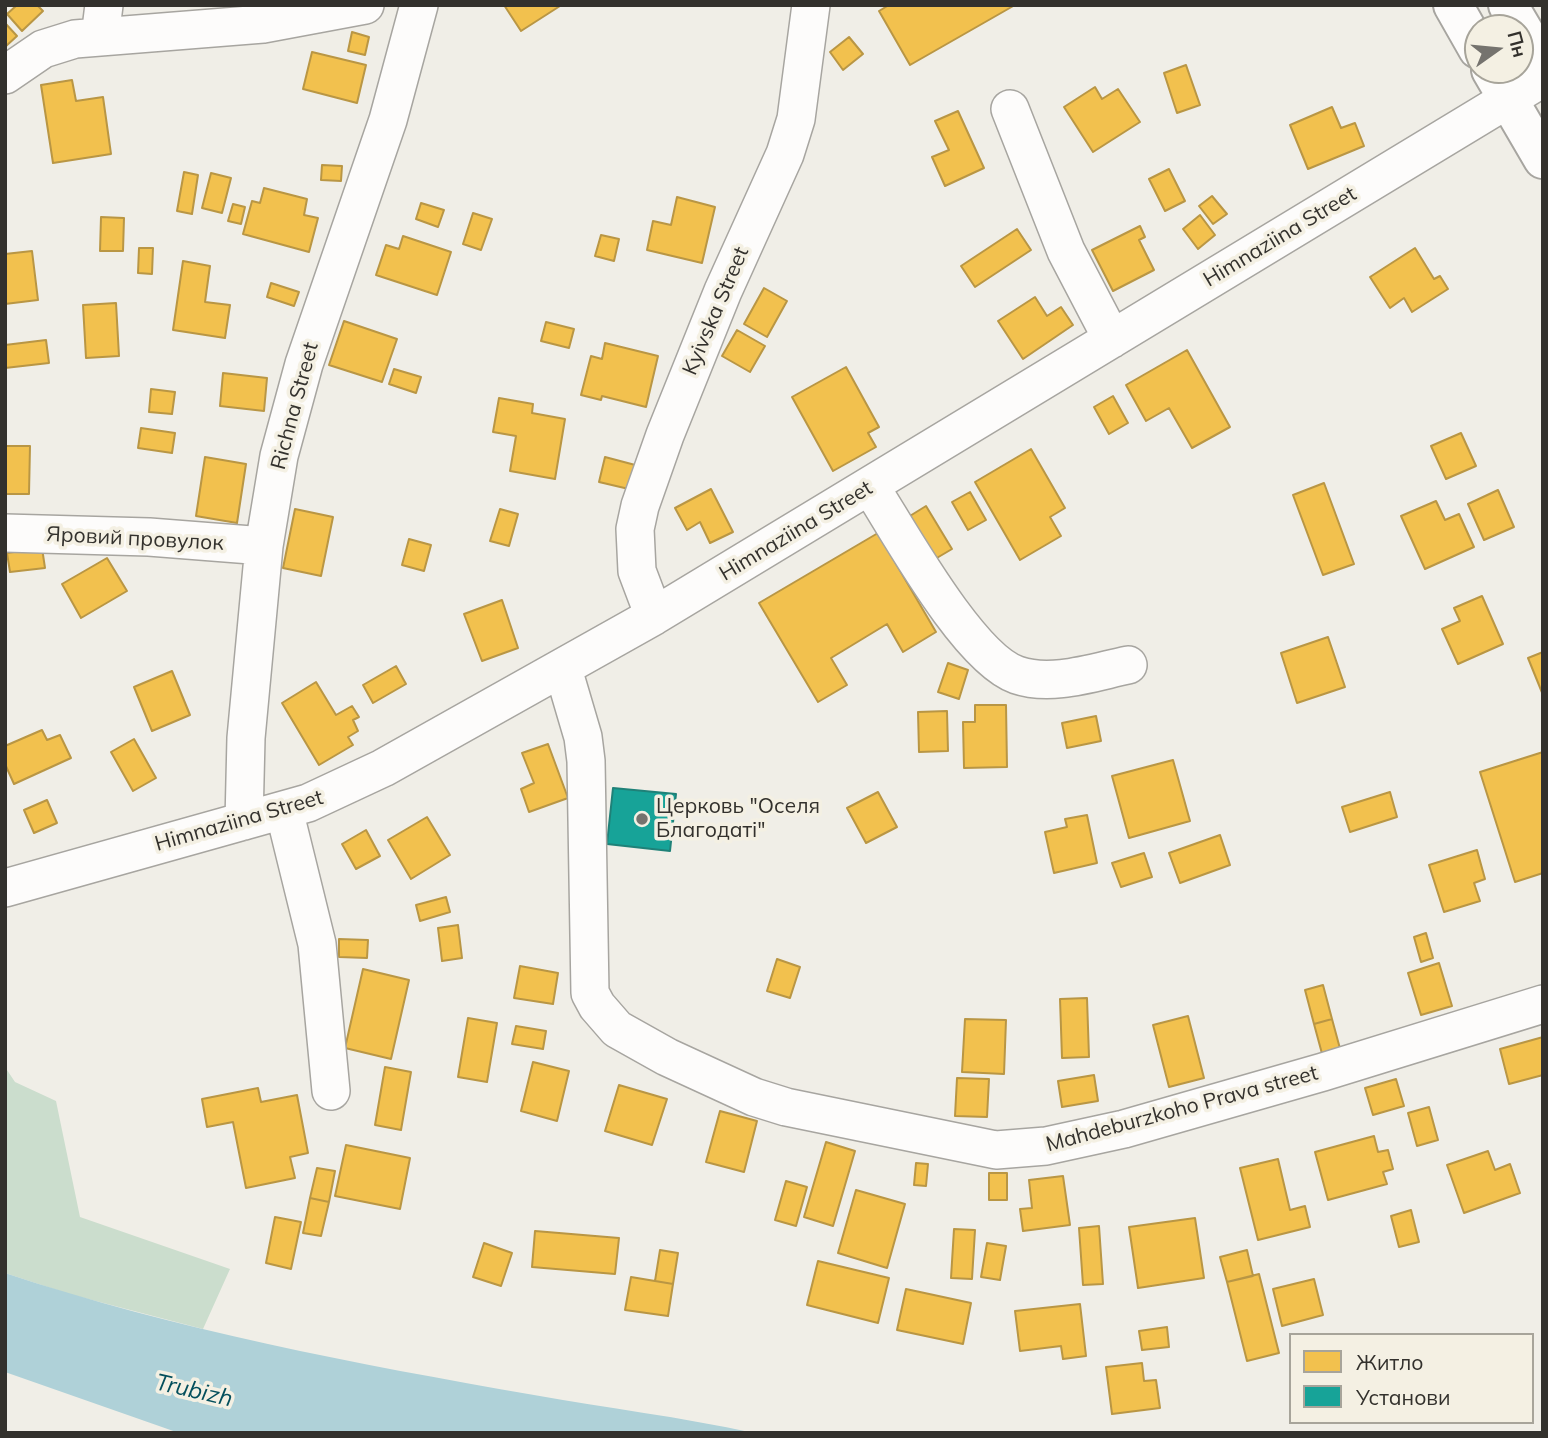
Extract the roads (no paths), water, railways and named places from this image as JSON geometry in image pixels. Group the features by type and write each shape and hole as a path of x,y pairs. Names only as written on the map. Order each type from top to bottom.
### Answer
{"main road":[{"path":"1453,5 1464,24"},
{"path":"1508,5 1543,64"},
{"path":"1499,85 1543,159"}],"street":[{"path":"5,75 55,44 102,21 263,24 365,5"},
{"name":"Richna Street","path":"244,821 246,738 264,546 279,456 290,414 372,171 419,5"},
{"name":"Kyivska Street","path":"654,616 637,571 635,529 640,506 665,435 718,303 785,154 796,119 810,5"},
{"name":"Himnaziina Street","path":"5,888 284,810 340,790 563,669 654,616 1112,339 1499,85 1543,78"},
{"path":"1010,109 1066,251 1112,339"},
{"path":"870,486 962,626 982,650 1004,668 1029,678 1060,678 1128,665"},
{"name":"Яровий провулок","path":"5,533 149,537 264,546"},
{"name":"Mahdeburzkoho Prava street","path":"563,669 583,737 586,761 590,993 597,1006 617,1029 667,1057 754,1097 786,1107 959,1144 996,1150 1033,1148 1084,1139 1217,1104 1543,1004"},
{"path":"284,810 317,944 331,1091"}],"water":[{"name":"Trubizh","path":"5,1273 135,1312 267,1344 467,1383 754,1433 179,1433 5,1372"}],"place":[{"name":"Церковь \"Оселя Благодаті\"","path":"642,819"}]}
